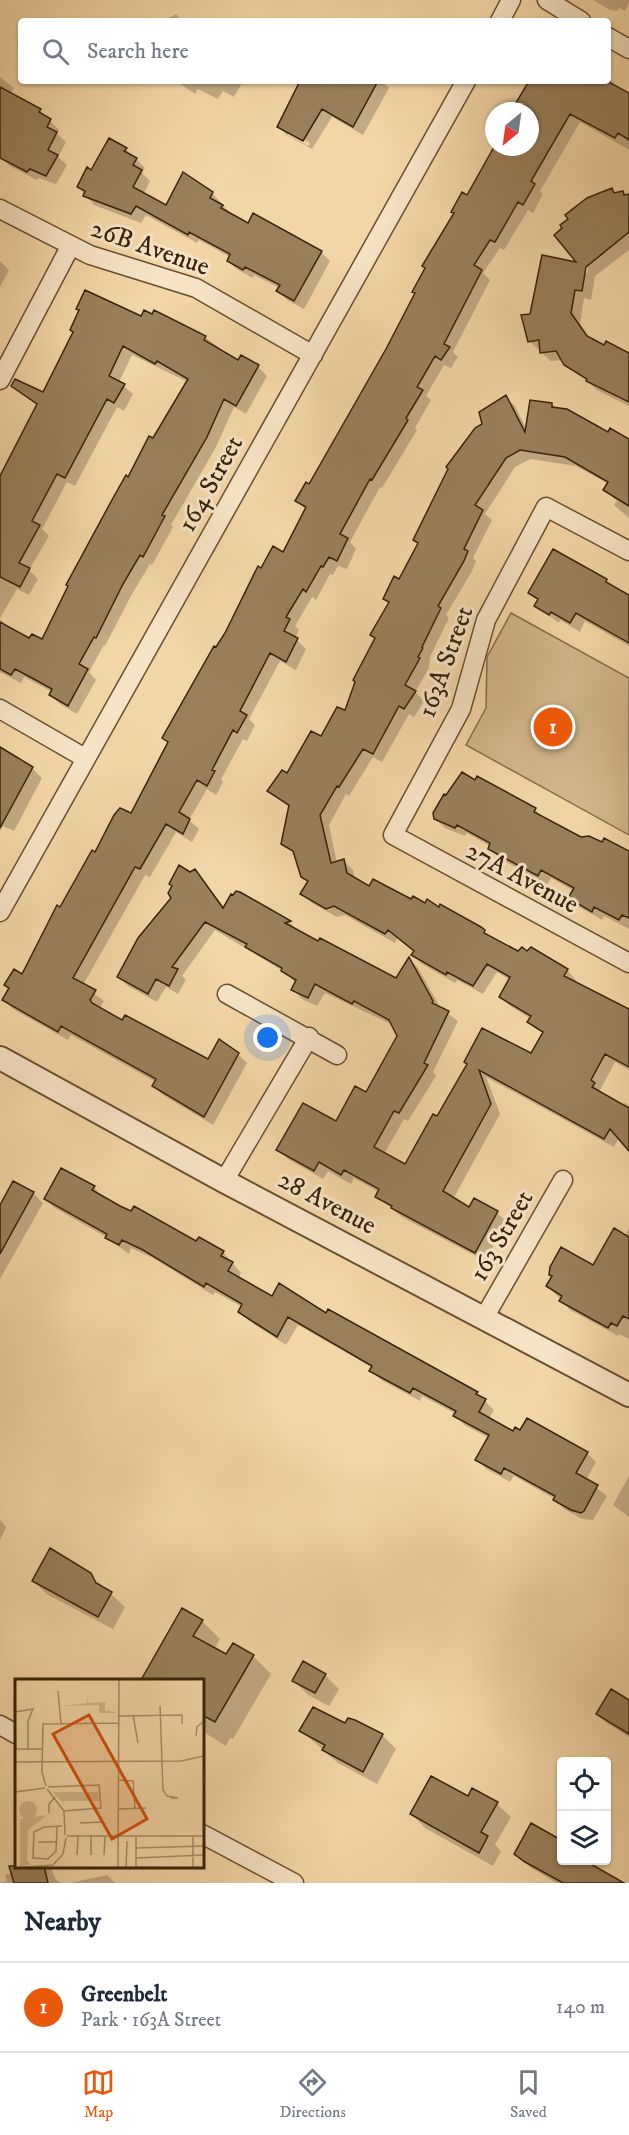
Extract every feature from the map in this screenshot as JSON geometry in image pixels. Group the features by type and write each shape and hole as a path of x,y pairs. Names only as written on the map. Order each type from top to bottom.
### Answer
{"street":[{"path":"502,18 511,0"},
{"path":"547,0 577,18"},
{"path":"611,39 629,49"},
{"name":"164 Street","path":"0,912 464,84"},
{"name":"26B Avenue","path":"0,209 70,247 196,288 313,355"},
{"path":"0,380 70,247"},
{"name":"163A Street","path":"393,835 461,709 486,620 546,507 629,551"},
{"path":"0,709 86,758"},
{"name":"27A Avenue","path":"393,835 629,963"},
{"path":"227,994 309,1037 337,1055"},
{"path":"224,1181 309,1037"},
{"name":"28 Avenue","path":"0,1058 224,1181 629,1395"},
{"name":"163 Street","path":"484,1318 563,1180"},
{"path":"0,1725 15,1733"},
{"path":"204,1835 294,1883"}],"shaded area":[{"path":"511,613 629,678 629,835 466,745 486,708 487,657"}],"building":[{"path":"611,83 629,93 629,140 618,133 615,138 570,114 531,181 535,184 523,205 518,202 495,242 490,240 474,265 482,270 444,344 450,347 441,360 435,356 417,387 423,390 406,418 408,420 372,480 370,479 340,534 348,538 337,561 329,557 306,592 303,589 286,617 290,619 284,631 298,638 286,662 270,653 240,711 247,715 237,733 233,730 212,770 215,771 207,786 197,780 179,812 190,819 183,834 166,824 140,869 135,867 73,978 96,990 90,1000 92,1003 122,1020 125,1015 208,1059 219,1039 239,1053 204,1117 152,1086 156,1079 61,1026 58,1032 2,1000 9,988 4,985 14,969 22,974 57,905 60,907 92,850 95,852 114,815 120,808 131,813 168,742 162,738 214,646 216,647 225,633 258,566 261,568 273,546 283,552 306,507 295,501 306,482 309,484 386,349 415,293 412,292 425,268 422,266 454,213 451,212 462,192 467,195 489,156 539,156 539,102 516,102 527,84"},
{"path":"298,84 376,84 353,127 322,109 303,141 277,127"},
{"path":"0,87 41,109 39,112 51,119 47,127 57,132 48,150 58,155 46,176 30,169 27,172 0,158"},
{"path":"109,138 127,148 124,151 137,158 133,165 142,170 133,187 166,205 183,172 213,192 210,198 223,205 221,208 248,223 253,213 322,251 294,301 276,291 280,285 245,267 243,270 227,261 230,254 189,232 188,235 136,206 131,214 83,196 85,191 77,187 87,167 91,170"},
{"path":"612,188 614,193 623,191 624,195 629,194 629,232 586,267 582,291 575,290 571,313 587,336 604,345 606,341 629,353 629,402 586,381 587,379 564,365 556,351 540,353 539,340 528,342 521,315 530,314 542,255 576,262 554,235 562,228 560,225 568,219 565,215 587,198"},
{"path":"85,290 141,316 144,310 152,314 154,310 206,336 204,340 238,360 241,355 259,365 236,406 224,399 207,437 162,515 165,516 143,557 140,555 96,638 94,637 79,664 88,669 68,706 49,695 52,689 32,678 15,669 11,675 0,669 0,622 29,638 32,634 42,639 68,586 66,585 113,498 126,475 128,477 149,436 153,438 188,379 157,361 155,364 123,346 109,376 125,384 114,403 107,399 65,478 57,474 32,521 40,525 19,563 30,568 20,587 0,577 0,476 37,404 11,386 15,379 43,392 73,332 70,330 79,310 76,309"},
{"path":"506,395 525,432 530,400 552,403 552,407 567,409 608,432 610,428 629,439 629,506 603,490 608,482 565,457 520,450 506,458 475,505 483,510 464,549 468,551 438,606 441,608 422,647 418,657 420,658 405,685 416,691 404,709 399,706 373,754 363,749 320,815 331,863 344,859 347,873 369,886 373,879 411,899 413,896 425,903 427,899 439,907 440,904 481,927 485,930 484,933 518,951 522,947 527,951 531,947 568,969 564,976 629,1009 629,1067 605,1054 591,1080 595,1083 592,1087 629,1108 629,1151 610,1129 604,1139 479,1070 491,1104 443,1191 469,1207 474,1198 498,1211 475,1253 391,1208 392,1206 375,1197 379,1189 344,1170 341,1175 319,1162 314,1171 276,1150 303,1103 336,1121 355,1086 366,1092 397,1036 389,1020 315,984 308,998 291,990 296,980 281,971 282,968 245,947 247,944 205,922 172,967 178,969 169,986 156,979 148,994 117,977 138,938 171,898 168,893 172,886 169,884 179,865 190,872 195,869 223,908 231,894 233,895 236,891 240,892 291,921 285,923 318,941 320,938 396,978 409,957 432,1003 449,1011 424,1063 428,1065 399,1113 394,1111 374,1147 405,1164 433,1114 437,1116 467,1064 464,1062 482,1028 531,1053 543,1032 527,1022 531,1016 499,997 510,977 487,964 473,986 447,972 446,975 411,955 414,951 388,930 385,934 334,906 326,909 300,894 308,881 301,877 293,851 281,844 289,805 267,791 282,770 287,773 311,731 321,736 337,707 345,710 355,682 353,680 375,638 370,635 389,602 383,599 394,576 399,579 418,543 413,540 448,469 446,467 475,428 482,424 479,412"},
{"path":"553,549 607,579 606,582 629,595 629,643 576,613 570,623 551,612 549,615 534,606 538,599 528,593"},
{"path":"0,747 33,767 0,828"},
{"path":"462,772 475,780 477,776 536,808 534,812 581,837 589,836 602,842 604,838 629,851 629,918 622,915 619,920 594,907 592,912 568,898 574,888 541,870 538,876 488,849 490,843 457,825 455,828 434,819 433,813 444,794 446,795"},
{"path":"61,1168 95,1186 92,1190 120,1206 131,1211 134,1206 196,1241 199,1237 224,1251 221,1256 233,1262 228,1271 272,1296 279,1283 326,1313 328,1309 478,1392 476,1394 486,1399 479,1412 513,1431 515,1427 520,1430 527,1418 588,1452 576,1473 598,1485 584,1511 581,1513 571,1510 553,1500 555,1496 504,1468 501,1474 475,1460 489,1435 453,1416 456,1411 413,1388 410,1393 369,1371 372,1366 288,1317 277,1337 238,1312 242,1304 206,1283 204,1287 143,1250 122,1240 119,1245 105,1238 107,1234 44,1199"},
{"path":"13,1181 34,1192 0,1254 0,1205"},
{"path":"614,1228 629,1237 629,1319 623,1316 617,1326 611,1323 608,1328 559,1301 562,1296 546,1286 552,1276 549,1275 550,1267 561,1247 593,1265"},
{"path":"50,1548 91,1573 96,1583 112,1592 98,1617 32,1581"},
{"path":"182,1608 203,1620 193,1636 226,1654 233,1643 254,1655 215,1722 204,1716 204,1679 142,1679"},
{"path":"303,1661 326,1674 315,1693 292,1681"},
{"path":"611,1689 629,1700 629,1734 596,1714"},
{"path":"313,1707 345,1723 348,1718 355,1720 383,1734 363,1772 322,1750 325,1745 299,1731"},
{"path":"431,1776 468,1796 472,1788 498,1802 481,1832 488,1836 479,1853 410,1814"},
{"path":"531,1823 557,1838 557,1865 593,1865 624,1883 563,1883 514,1854"},
{"path":"9,1866 44,1868 48,1883 14,1883"}],"place":[{"name":"Greenbelt","path":"553,727"}]}
